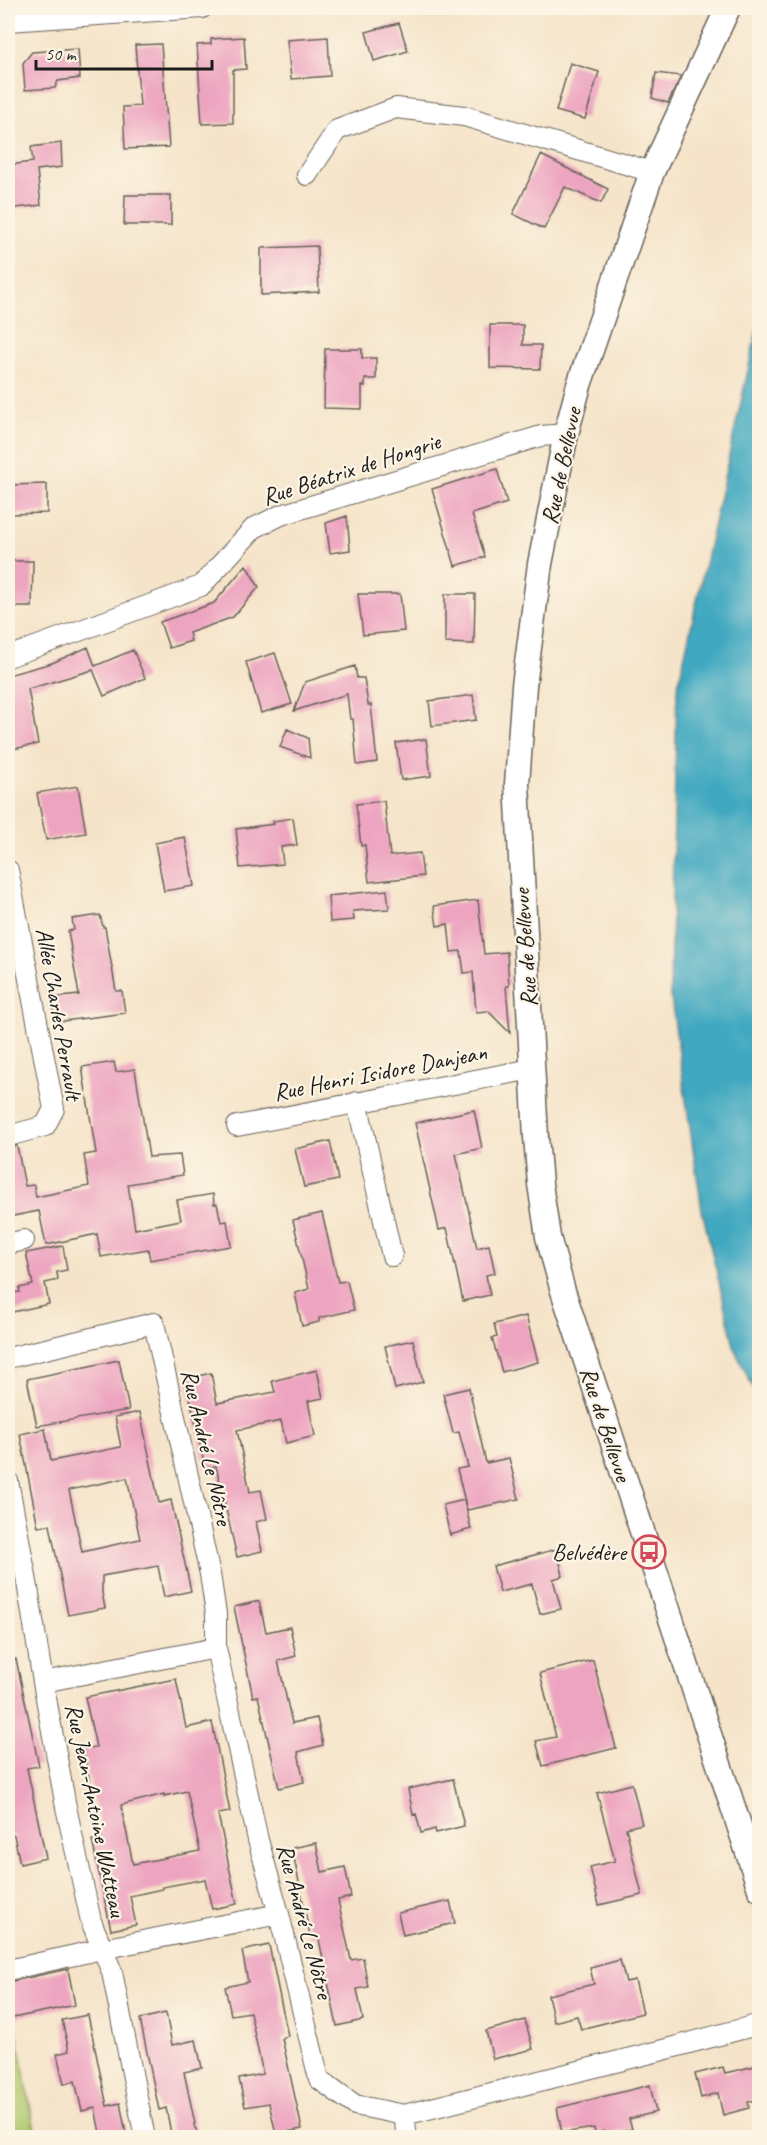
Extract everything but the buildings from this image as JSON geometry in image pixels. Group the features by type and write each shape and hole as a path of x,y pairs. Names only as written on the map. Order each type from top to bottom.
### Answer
{"street":[{"path":"8,21 202,8"},
{"name":"Rue de Bellevue","path":"728,8 652,172 579,385 566,434 540,564 519,736 517,784 532,1069 540,1184 548,1237 612,1441 759,1889"},
{"path":"307,175 337,130 396,108 464,116 652,172"},
{"name":"Rue Béatrix de Hongrie","path":"8,657 201,586 254,528 281,515 541,436 566,434"},
{"name":"Allée Charles Perrault","path":"8,870 54,1108 45,1126 8,1136"},
{"name":"Rue Henri Isidore Danjean","path":"237,1126 532,1069"},
{"path":"357,1102 392,1256"},
{"name":"Rue André Le Nôtre","path":"8,1358 154,1323 210,1574 216,1614 216,1648 258,1840 279,1914 318,2079 355,2104 404,2115 759,2024"},
{"name":"Rue Jean-Antoine Watteau","path":"8,1481 66,1807 91,1921 112,1972 145,2138"},
{"name":"Rue Jean-Antoine Watteau","path":"43,1682 216,1648"},
{"path":"102,1948 279,1914"},
{"name":"Rue Jean-Antoine Watteau","path":"8,1970 102,1948"},
{"path":"404,2115 407,2138"}],"green space":[{"path":"16,2029 36,2137 8,2137 8,2031"}],"water":[{"path":"759,321 760,1400 735,1350 702,1210 670,991 677,690"}],"place":[{"name":"Belvédère","path":"649,1552"}]}
